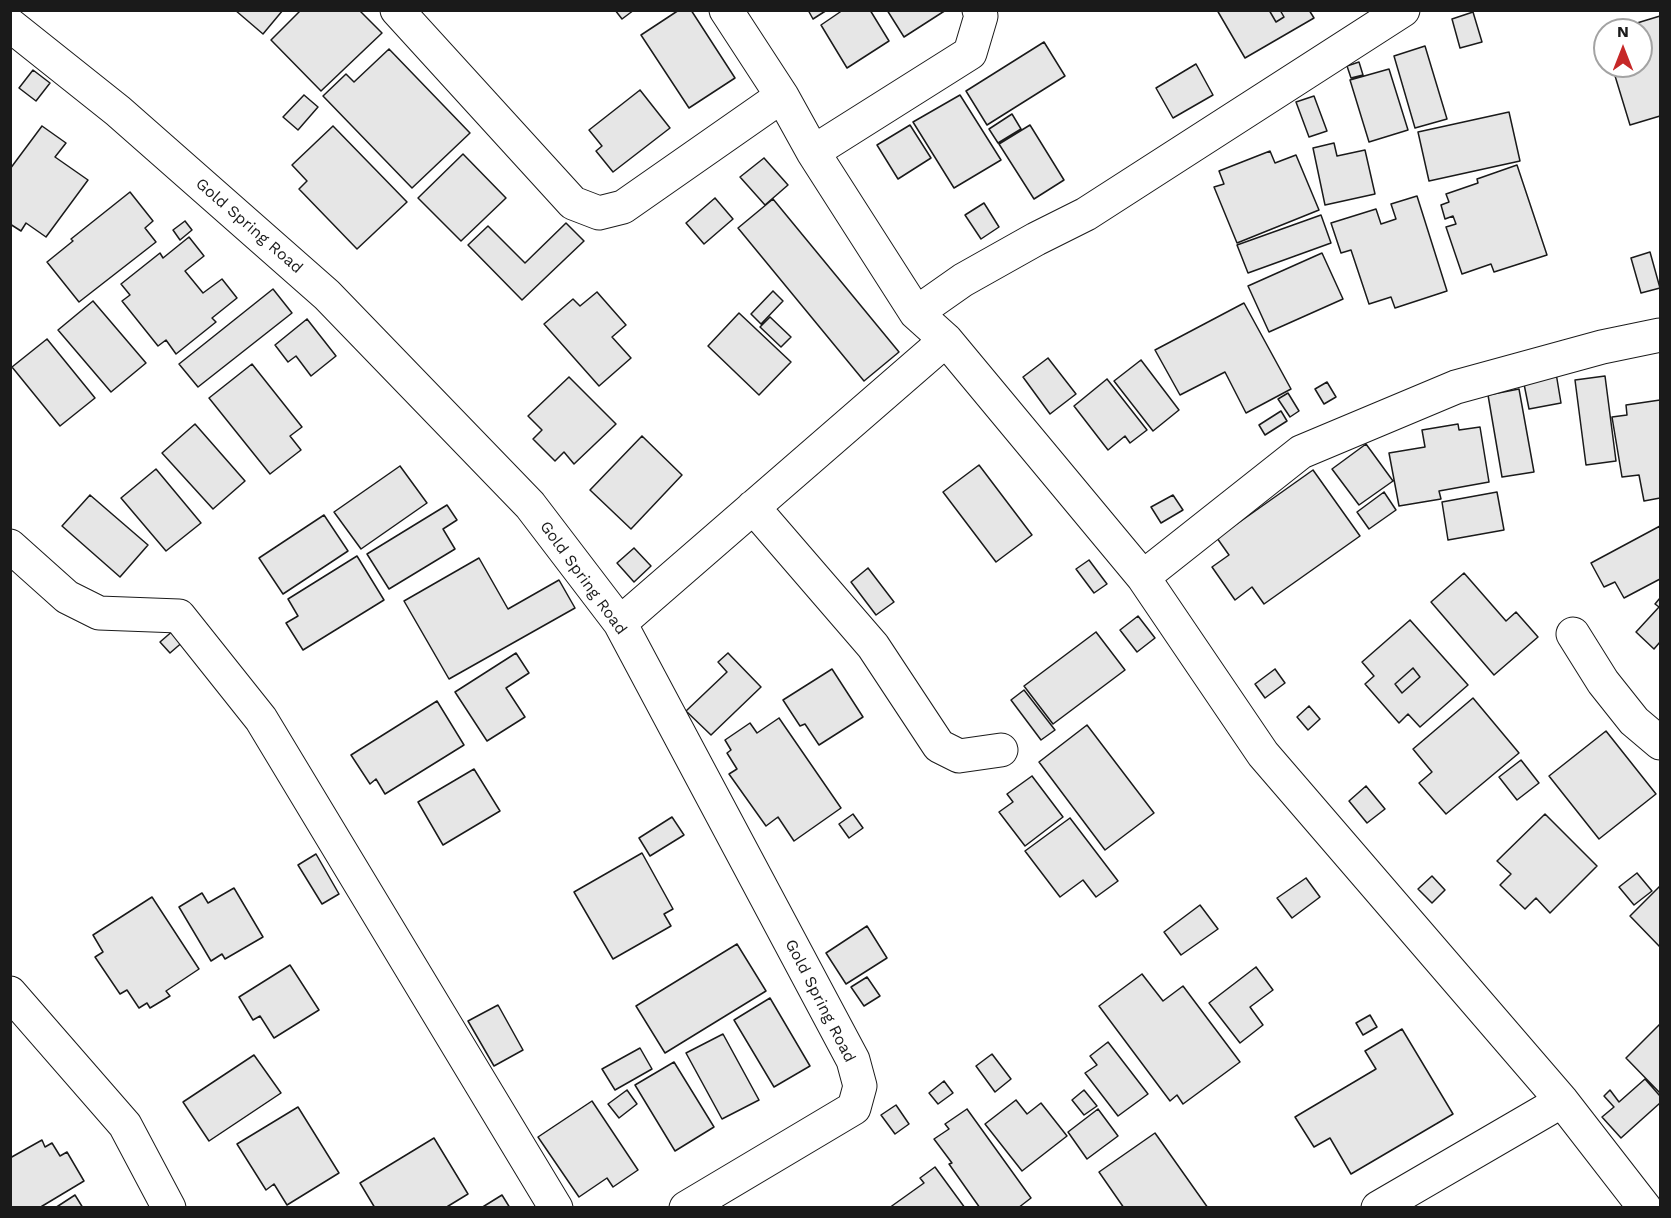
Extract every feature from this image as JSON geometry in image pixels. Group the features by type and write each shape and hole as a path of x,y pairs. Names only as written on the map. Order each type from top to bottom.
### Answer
{"street":[{"path":"397,10 573,203 599,213 623,207 782,96"},
{"path":"726,10 916,313 946,340 1143,577 1263,754 1562,1101 1645,1208"},
{"path":"813,152 970,53 981,16 979,10"},
{"path":"916,313 963,280 1086,214 1403,10"},
{"name":"Gold Spring Road","path":"10,26 118,111 327,295 530,505 620,623 853,1060 860,1086 854,1108 686,1208"},
{"path":"1143,577 1301,452 1456,387 1602,347 1660,335"},
{"path":"620,623 946,340"},
{"path":"753,507 873,646 939,746 959,756 1001,750"},
{"path":"10,546 67,597 99,613 179,616 261,719 556,1208"},
{"path":"1573,634 1603,682 1634,721 1660,743"},
{"path":"10,993 125,1125 169,1208"},
{"path":"1378,1208 1562,1101"}],"building":[{"path":"235,10 283,10 263,34"},
{"path":"301,10 359,10 382,33 321,91 271,40"},
{"path":"615,10 634,10 622,19"},
{"path":"679,10 691,10 735,78 689,108 641,35"},
{"path":"808,10 827,10 813,19"},
{"path":"843,10 870,10 889,41 847,68 821,25"},
{"path":"887,10 946,10 904,37"},
{"path":"1217,10 1269,10 1276,22 1284,17 1280,10 1309,10 1314,18 1245,58"},
{"path":"1269,10 1280,10 1284,17 1276,22"},
{"path":"1473,12 1482,42 1460,48 1452,19"},
{"path":"1660,16 1660,116 1630,125 1616,78 1653,78 1653,18"},
{"path":"1044,42 1065,76 987,125 966,91"},
{"path":"1425,46 1447,119 1415,128 1394,56"},
{"path":"389,49 470,133 412,188 323,96 346,74 354,82"},
{"path":"1359,62 1363,75 1351,78 1347,66"},
{"path":"1196,64 1213,95 1173,118 1156,88"},
{"path":"1389,69 1408,130 1369,142 1350,80"},
{"path":"33,70 50,83 36,101 19,88"},
{"path":"640,90 670,128 613,172 596,151 602,146 589,130"},
{"path":"304,95 318,107 298,130 283,117"},
{"path":"960,95 1001,160 954,188 913,122"},
{"path":"1314,96 1327,131 1309,137 1296,102"},
{"path":"1509,112 1520,161 1429,181 1418,132"},
{"path":"1012,114 1021,129 998,143 989,129"},
{"path":"910,125 931,158 898,179 877,145"},
{"path":"1030,125 1064,180 1034,199 999,144"},
{"path":"42,126 66,143 55,157 88,180 46,237 26,223 21,231 10,224 10,169"},
{"path":"333,126 407,202 357,249 299,189 307,181 292,165"},
{"path":"1334,143 1337,156 1365,150 1375,194 1325,205 1313,148"},
{"path":"1270,151 1275,163 1296,155 1319,210 1237,243 1214,187 1224,184 1219,171"},
{"path":"463,154 506,198 461,241 418,198"},
{"path":"764,158 788,185 765,205 740,177"},
{"path":"1517,165 1547,255 1494,272 1491,264 1462,274 1446,227 1456,224 1453,216 1445,219 1441,205 1449,202 1446,194 1478,183 1477,179"},
{"path":"130,192 153,221 145,228 156,242 79,302 47,262 73,241 71,239"},
{"path":"1417,196 1447,291 1395,308 1391,297 1369,304 1351,250 1341,253 1331,223 1376,209 1381,224 1396,219 1391,204"},
{"path":"715,198 733,219 704,244 686,223"},
{"path":"773,199 899,352 864,381 738,228"},
{"path":"984,203 999,227 981,239 965,215"},
{"path":"1321,215 1331,243 1248,273 1237,245"},
{"path":"185,221 192,230 180,240 173,230"},
{"path":"566,223 584,241 522,300 468,245 488,226 525,263"},
{"path":"189,237 204,256 185,271 203,293 222,279 237,298 212,318 216,322 176,354 166,340 158,346 122,301 130,295 121,284 160,253 163,258"},
{"path":"1650,252 1660,288 1641,293 1631,258"},
{"path":"1322,253 1343,299 1269,332 1248,286"},
{"path":"273,289 292,313 198,387 179,364"},
{"path":"773,291 783,301 761,324 751,314"},
{"path":"597,292 626,325 612,337 631,358 599,386 544,324 573,299 580,306"},
{"path":"93,301 146,363 111,392 58,330"},
{"path":"1244,303 1291,389 1246,413 1225,372 1180,395 1155,350"},
{"path":"739,313 791,362 759,395 708,346"},
{"path":"770,317 791,337 781,347 760,327"},
{"path":"307,319 336,356 311,376 296,356 288,362 275,345"},
{"path":"47,339 95,398 60,426 12,367"},
{"path":"1048,358 1076,394 1050,414 1023,377"},
{"path":"1141,360 1179,410 1153,431 1114,381"},
{"path":"252,364 302,427 290,436 301,450 270,474 209,398"},
{"path":"1556,373 1561,403 1529,409 1523,379"},
{"path":"1605,376 1616,461 1586,465 1575,380"},
{"path":"569,377 616,424 574,464 564,452 555,461 533,439 542,430 528,416"},
{"path":"1107,379 1147,430 1130,443 1125,436 1108,450 1074,406"},
{"path":"1327,382 1336,397 1324,404 1315,389"},
{"path":"1519,389 1534,472 1502,477 1488,395"},
{"path":"1288,393 1299,411 1290,417 1278,399"},
{"path":"1660,400 1660,498 1644,501 1639,475 1622,477 1612,417 1627,415 1626,405"},
{"path":"1281,411 1287,421 1265,435 1259,425"},
{"path":"195,424 245,481 213,509 162,453"},
{"path":"1458,424 1459,430 1480,427 1489,482 1439,491 1441,499 1399,506 1389,453 1425,447 1422,430"},
{"path":"642,436 682,475 631,529 590,490"},
{"path":"1366,444 1393,481 1359,505 1332,469"},
{"path":"979,465 1032,535 996,562 943,492"},
{"path":"400,466 427,503 361,549 334,512"},
{"path":"156,469 201,523 166,551 121,498"},
{"path":"1313,470 1360,536 1264,604 1252,587 1235,600 1212,567 1229,555 1217,538"},
{"path":"1384,492 1396,510 1369,529 1357,512"},
{"path":"1497,492 1504,530 1448,540 1442,502"},
{"path":"90,495 148,545 120,577 62,526"},
{"path":"1173,495 1183,510 1161,523 1151,507"},
{"path":"447,505 457,520 443,529 455,549 389,589 367,554"},
{"path":"324,515 348,551 283,594 259,558"},
{"path":"1660,526 1660,579 1624,598 1615,582 1604,587 1591,563"},
{"path":"634,548 651,566 634,582 617,563"},
{"path":"357,556 384,600 303,650 286,623 298,616 288,599"},
{"path":"479,558 508,609 559,580 575,608 449,679 404,601"},
{"path":"1089,560 1107,584 1094,593 1076,569"},
{"path":"868,568 894,602 876,615 851,582"},
{"path":"1464,573 1506,621 1516,612 1538,637 1494,675 1431,602"},
{"path":"1660,598 1660,642 1654,649 1636,632 1659,607 1655,604"},
{"path":"1138,616 1155,638 1137,652 1120,630"},
{"path":"1410,620 1468,685 1420,727 1408,714 1399,723 1365,684 1374,676 1362,662","holes":["1413,668 1420,677 1402,693 1395,684"]},
{"path":"175,629 185,640 170,653 160,642"},
{"path":"1096,632 1125,670 1053,724 1024,686"},
{"path":"516,653 529,673 506,688 525,717 487,741 455,692"},
{"path":"728,653 761,687 711,735 686,711 727,672 718,662"},
{"path":"1413,668 1420,677 1402,693 1395,684"},
{"path":"832,669 863,717 819,745 805,724 800,726 783,700"},
{"path":"1275,669 1285,683 1265,698 1255,684"},
{"path":"1024,690 1055,730 1041,740 1011,700"},
{"path":"1473,698 1519,753 1446,814 1419,783 1432,772 1413,749"},
{"path":"437,701 464,745 385,794 376,779 370,784 351,755"},
{"path":"1309,706 1320,719 1308,730 1297,717"},
{"path":"779,718 841,808 794,841 778,817 766,826 729,774 737,769 727,753 731,750 725,740 750,723 757,733"},
{"path":"1087,725 1154,813 1105,850 1039,762"},
{"path":"1606,731 1656,794 1599,839 1549,776"},
{"path":"1521,760 1539,783 1517,800 1499,777"},
{"path":"474,769 500,811 443,845 418,802"},
{"path":"1032,776 1063,817 1025,846 999,812 1013,802 1007,794"},
{"path":"1366,786 1385,809 1367,823 1349,801"},
{"path":"853,814 863,828 849,838 839,824"},
{"path":"1545,814 1597,866 1550,913 1536,898 1525,909 1500,885 1511,874 1497,861"},
{"path":"672,817 684,835 650,856 639,838"},
{"path":"1070,818 1118,881 1096,897 1083,880 1060,897 1025,851"},
{"path":"642,853 673,909 664,914 671,926 613,959 574,892"},
{"path":"316,854 339,894 322,904 298,865"},
{"path":"1637,873 1652,891 1634,905 1619,887"},
{"path":"1432,876 1445,890 1432,903 1418,889"},
{"path":"1306,878 1320,897 1292,918 1277,898"},
{"path":"1660,886 1660,947 1630,916"},
{"path":"234,888 263,937 225,959 222,954 211,961 179,907 202,893 208,903"},
{"path":"152,897 199,969 166,991 170,996 150,1008 147,1003 139,1008 127,990 120,994 95,957 103,952 93,935"},
{"path":"1200,905 1218,929 1181,955 1164,932"},
{"path":"867,926 887,958 846,984 826,953"},
{"path":"737,944 766,991 665,1053 636,1006"},
{"path":"290,965 319,1010 274,1038 260,1016 253,1020 239,997"},
{"path":"1256,967 1273,990 1250,1007 1263,1025 1240,1043 1209,1003"},
{"path":"1142,974 1163,1001 1183,986 1240,1062 1183,1104 1177,1095 1170,1101 1099,1006"},
{"path":"867,977 880,996 864,1006 851,987"},
{"path":"770,998 810,1066 774,1087 734,1020"},
{"path":"498,1005 523,1050 494,1066 468,1021"},
{"path":"1370,1015 1377,1027 1363,1035 1356,1023"},
{"path":"1660,1024 1660,1093 1626,1058"},
{"path":"1402,1029 1453,1114 1351,1174 1330,1138 1314,1147 1295,1117 1376,1069 1365,1051"},
{"path":"723,1034 759,1100 722,1119 686,1053"},
{"path":"1108,1042 1148,1094 1118,1116 1085,1073 1097,1065 1090,1056"},
{"path":"640,1048 652,1069 615,1090 602,1069"},
{"path":"992,1054 1011,1079 995,1092 976,1066"},
{"path":"254,1055 281,1093 209,1141 183,1102"},
{"path":"674,1062 714,1127 675,1151 635,1085"},
{"path":"1645,1079 1660,1096 1660,1103 1621,1138 1602,1117 1614,1107 1604,1096 1610,1090 1619,1102"},
{"path":"944,1081 953,1093 938,1104 929,1093"},
{"path":"627,1090 637,1104 619,1118 608,1104"},
{"path":"1084,1090 1097,1106 1084,1115 1072,1100"},
{"path":"1016,1100 1027,1114 1041,1103 1067,1136 1022,1171 985,1124"},
{"path":"592,1101 638,1170 613,1187 607,1178 579,1197 538,1137"},
{"path":"896,1105 909,1124 895,1134 881,1115"},
{"path":"298,1107 339,1173 287,1205 274,1184 266,1190 237,1144"},
{"path":"967,1109 1031,1198 1018,1208 980,1208 934,1139 949,1129 945,1124"},
{"path":"1098,1109 1118,1136 1087,1159 1068,1132"},
{"path":"1155,1133 1208,1208 1124,1208 1099,1172"},
{"path":"434,1138 468,1194 445,1208 375,1208 360,1183"},
{"path":"42,1140 45,1147 52,1143 60,1156 67,1152 84,1181 39,1208 10,1208 10,1158"},
{"path":"935,1167 965,1208 889,1208 924,1183 920,1178"},
{"path":"75,1195 83,1208 55,1208"},
{"path":"502,1195 510,1208 481,1208"}]}
